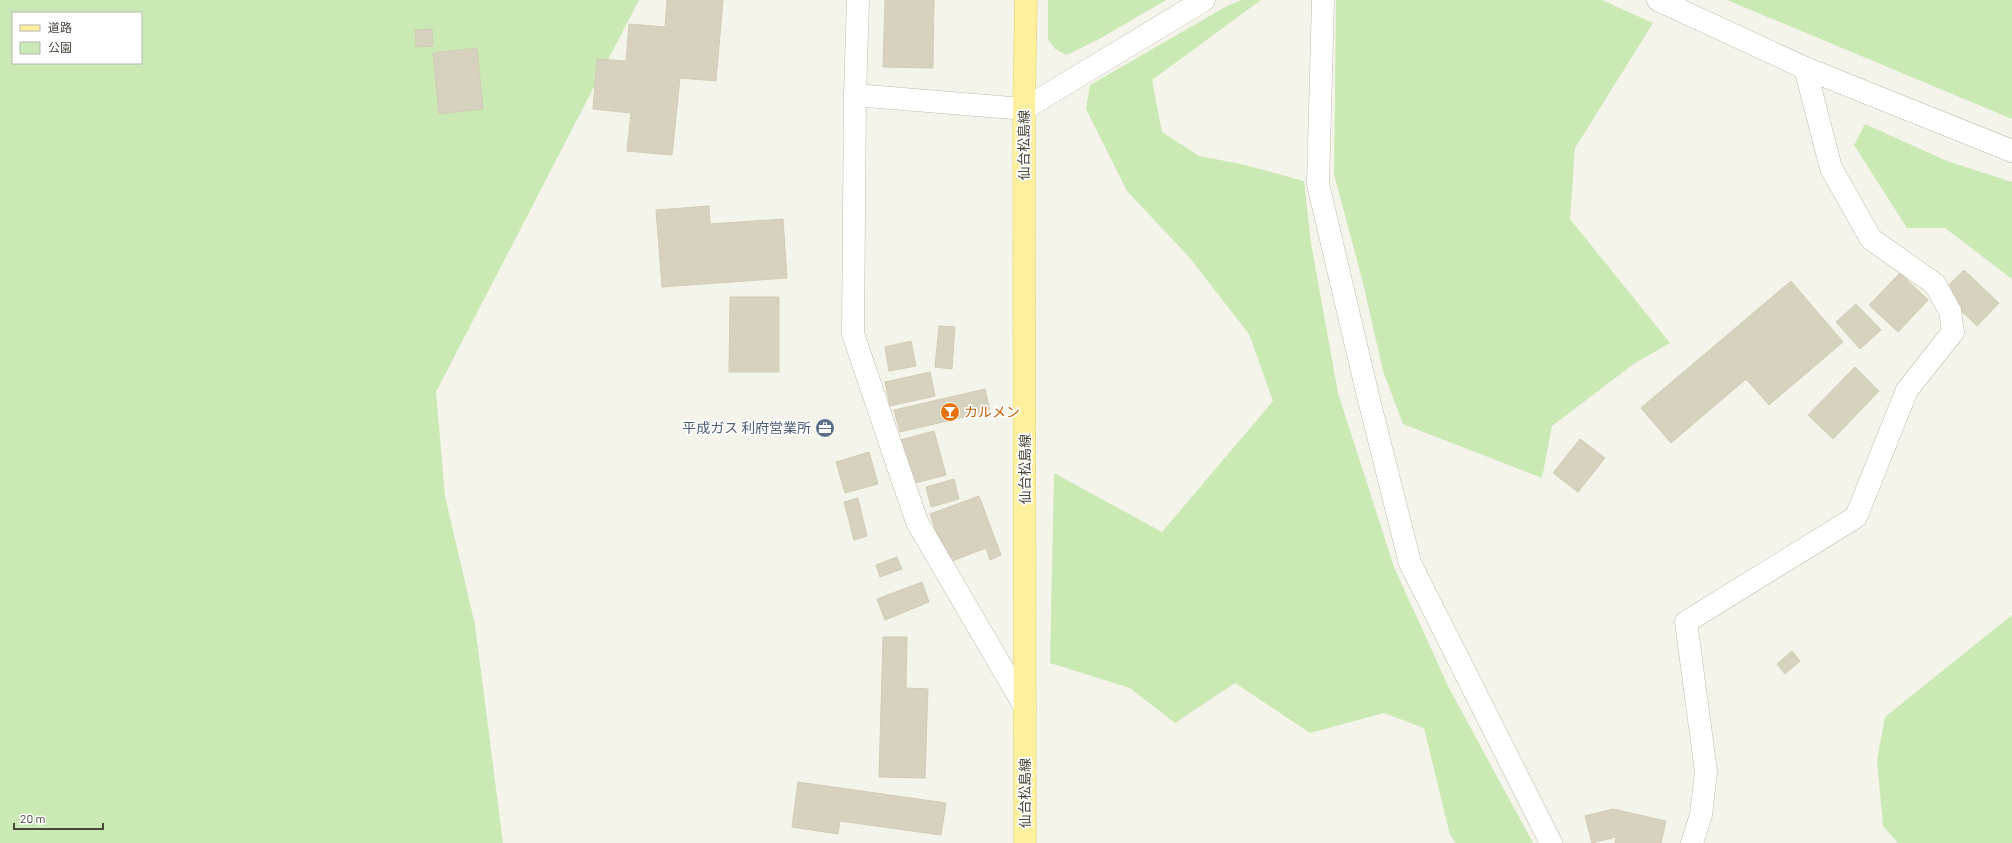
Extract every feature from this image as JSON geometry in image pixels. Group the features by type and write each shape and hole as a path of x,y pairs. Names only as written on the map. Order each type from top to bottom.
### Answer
{"main road":[{"name":"仙台松島線","path":"1025,843 1024,109 1026,0"}],"street":[{"path":"858,0 854,95 853,334 917,522 1025,707"},
{"path":"854,95 1024,109 1204,0"},
{"path":"1323,0 1318,184 1368,396 1410,563 1551,843"},
{"path":"1658,0 1805,68 2012,151"},
{"path":"1692,843 1701,815 1706,772 1686,622 1856,517 1907,390 1953,332 1950,310 1935,284 1871,239 1830,168 1805,68"}],"green space":[{"path":"0,0 639,0 436,392 445,496 475,625 503,843 0,843"},
{"path":"1048,0 1166,0 1101,38 1067,55 1055,49 1048,39"},
{"path":"1242,0 1261,0 1152,80 1162,132 1199,156 1241,164 1304,181 1311,243 1338,393 1394,567 1449,688 1533,843 1456,843 1450,835 1424,728 1384,713 1310,733 1235,683 1175,723 1130,688 1050,663 1054,473 1162,532 1273,401 1249,334 1189,257 1127,191 1086,109 1090,85 1227,6"},
{"path":"1336,0 1602,0 1653,23 1575,148 1570,219 1670,343 1635,363 1552,426 1542,478 1403,424 1383,371 1363,283 1334,174"},
{"path":"1727,0 2012,0 2012,119"},
{"path":"1865,124 1947,161 2012,182 2012,279 1945,228 1907,228 1854,145"},
{"path":"2012,615 2012,843 1898,843 1883,826 1877,760 1885,717"}],"building":[{"path":"667,0 723,0 716,81 680,78 672,155 627,151 631,113 593,109 597,59 626,61 629,24 665,27"},
{"path":"885,0 934,0 933,68 883,67"},
{"path":"432,29 433,46 416,47 415,30"},
{"path":"477,48 483,109 439,114 433,53"},
{"path":"709,206 710,224 783,219 787,278 662,287 656,210"},
{"path":"1964,270 1999,303 1977,326 1942,292"},
{"path":"1900,273 1928,300 1898,332 1869,305"},
{"path":"1791,281 1843,342 1769,405 1746,379 1671,443 1641,408"},
{"path":"730,297 779,297 779,372 729,372"},
{"path":"1856,304 1881,330 1860,349 1836,322"},
{"path":"939,326 955,327 952,369 935,367"},
{"path":"911,341 916,366 889,371 885,347"},
{"path":"1855,367 1879,391 1833,439 1808,415"},
{"path":"930,372 935,396 890,406 885,382"},
{"path":"985,389 990,411 900,432 894,410"},
{"path":"934,431 946,475 911,484 900,440"},
{"path":"1580,439 1605,458 1578,492 1553,473"},
{"path":"869,452 878,484 845,493 836,462"},
{"path":"954,479 959,499 931,507 926,487"},
{"path":"979,496 1001,555 990,560 986,548 947,563 930,514"},
{"path":"858,498 867,536 854,540 844,502"},
{"path":"897,557 902,569 880,577 876,565"},
{"path":"922,582 929,602 885,620 877,599"},
{"path":"883,637 907,637 906,688 928,689 925,778 879,777"},
{"path":"1792,651 1800,661 1785,674 1777,664"},
{"path":"798,782 946,803 941,835 840,821 838,834 792,827"},
{"path":"1613,809 1666,821 1661,843 1615,843 1616,837 1592,843 1585,816"}],"place":[{"name":"カルメン","path":"950,412"},
{"name":"平成ガス 利府営業所","path":"825,428"}]}
